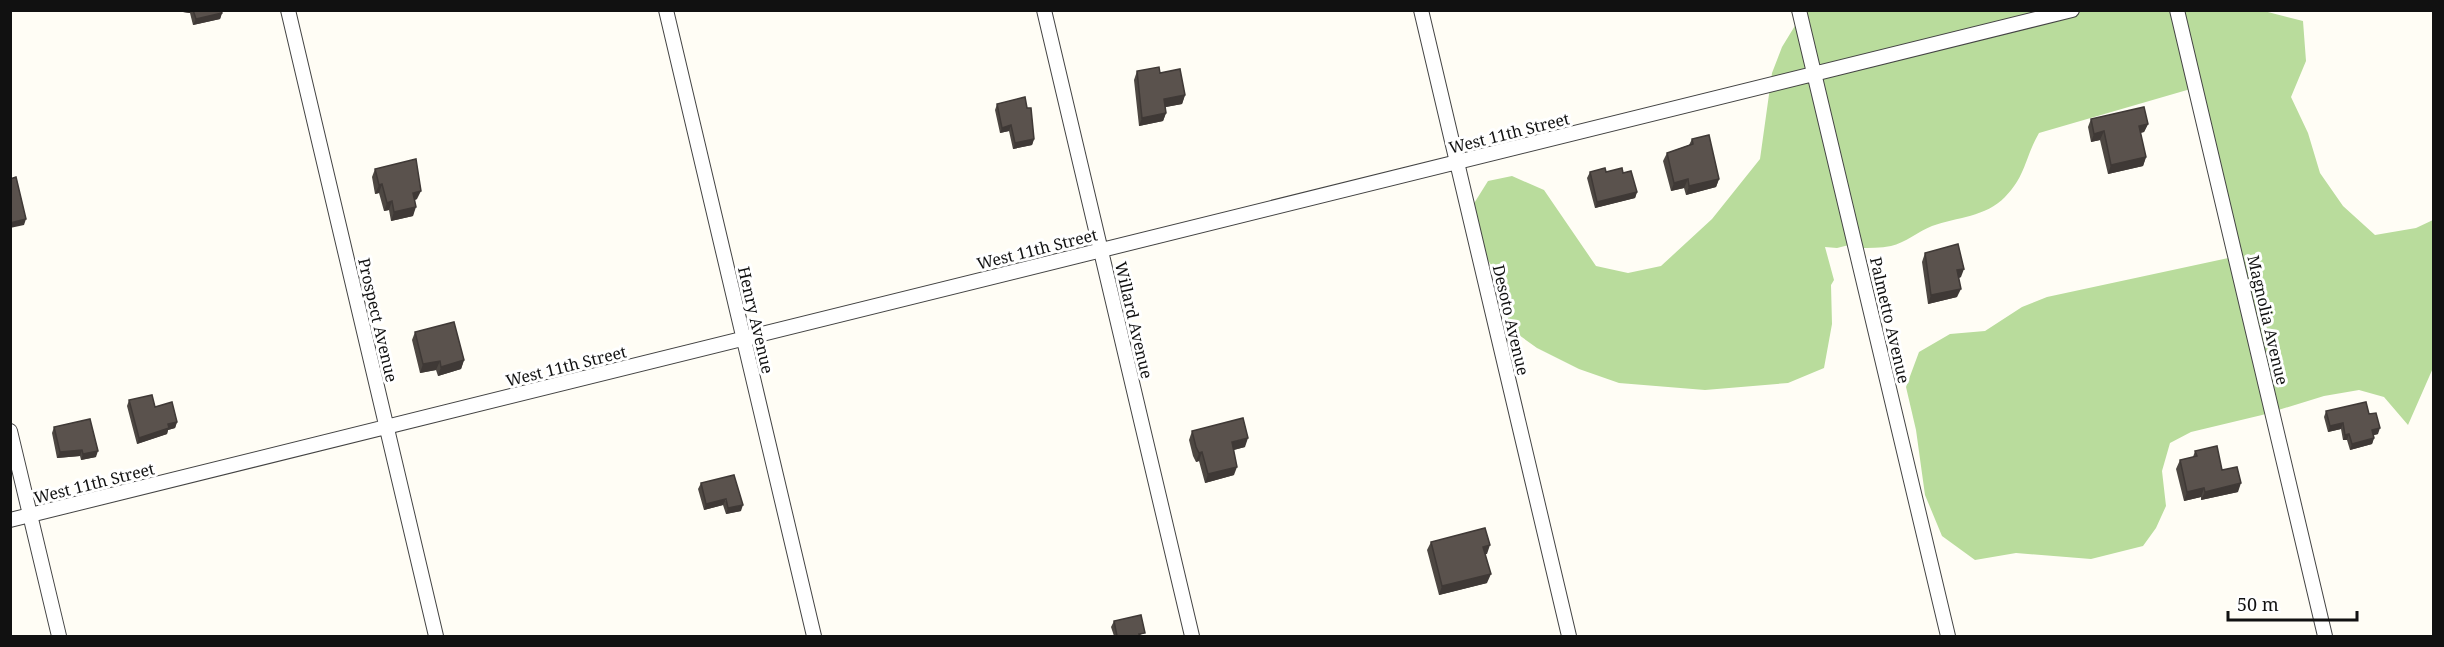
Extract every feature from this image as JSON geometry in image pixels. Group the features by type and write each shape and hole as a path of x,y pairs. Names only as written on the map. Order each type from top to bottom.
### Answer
{"street":[{"name":"Prospect Avenue","path":"288,10 436,636"},
{"name":"Henry Avenue","path":"666,10 814,636"},
{"name":"Willard Avenue","path":"1044,10 1192,636"},
{"name":"Desoto Avenue","path":"1421,10 1569,636"},
{"name":"Palmetto Avenue","path":"1799,10 1948,636"},
{"name":"West 11th Street","path":"10,520 386,429 1101,249 2072,10"},
{"name":"Magnolia Avenue","path":"2177,10 2325,636"},
{"path":"10,430 59,636"}],"green space":[{"path":"1804,11 2264,11 2303,21 2306,61 2291,97 2308,133 2320,173 2343,206 2375,235 2416,228 2433,220 2433,368 2408,425 2384,397 2359,390 2324,396 2262,415 2191,432 2170,443 2162,471 2166,506 2156,528 2143,546 2091,559 2016,553 1975,560 1942,536 1925,495 1916,430 1906,387 1919,352 1950,334 1985,331 2022,307 2047,297 2233,257 2194,88 2039,133 2012,189 1997,204 1980,213 1932,226 1891,246 1858,248 1857,243 1837,248 1825,247 1834,280 1831,285 1832,324 1824,368 1788,383 1705,390 1619,383 1579,369 1537,348 1505,325 1496,272 1485,256 1473,205 1488,181 1512,176 1544,190 1596,266 1628,273 1661,266 1712,219 1760,159 1772,73 1782,47"}],"building":[{"path":"193,10 221,10 222,13 196,19"},
{"path":"1159,67 1160,73 1180,69 1185,95 1164,99 1166,113 1142,118 1137,71"},
{"path":"1025,97 1027,108 1031,108 1034,139 1015,143 1011,125 1002,128 997,104"},
{"path":"2144,107 2148,124 2139,126 2146,157 2111,165 2104,131 2094,134 2091,119"},
{"path":"1709,135 1719,179 1689,186 1688,179 1674,183 1667,153 1693,144 1692,139"},
{"path":"416,159 421,191 413,193 416,207 394,212 392,201 387,203 382,184 379,185 375,169"},
{"path":"1605,168 1606,172 1622,168 1623,173 1631,171 1637,192 1597,202 1590,172"},
{"path":"16,177 26,219 10,223 10,179"},
{"path":"1958,244 1964,269 1957,270 1961,289 1931,295 1925,253"},
{"path":"454,322 464,360 441,367 440,361 423,364 415,332"},
{"path":"152,395 155,407 172,402 177,422 168,424 169,428 139,438 129,400"},
{"path":"2366,402 2369,414 2376,413 2380,428 2372,430 2374,438 2352,444 2349,434 2345,435 2343,423 2330,426 2326,411"},
{"path":"1243,418 1248,438 1232,442 1237,467 1208,474 1202,452 1199,453 1196,447 1192,431"},
{"path":"90,419 98,451 83,454 82,450 60,452 54,427"},
{"path":"2217,446 2222,470 2237,467 2241,483 2205,492 2204,488 2187,492 2180,460 2197,456 2195,451"},
{"path":"734,475 743,505 728,508 726,499 706,504 701,483"},
{"path":"1485,528 1490,545 1483,547 1491,574 1442,586 1431,542"},
{"path":"1141,615 1145,633 1139,634 1140,636 1117,636 1114,621"}]}
